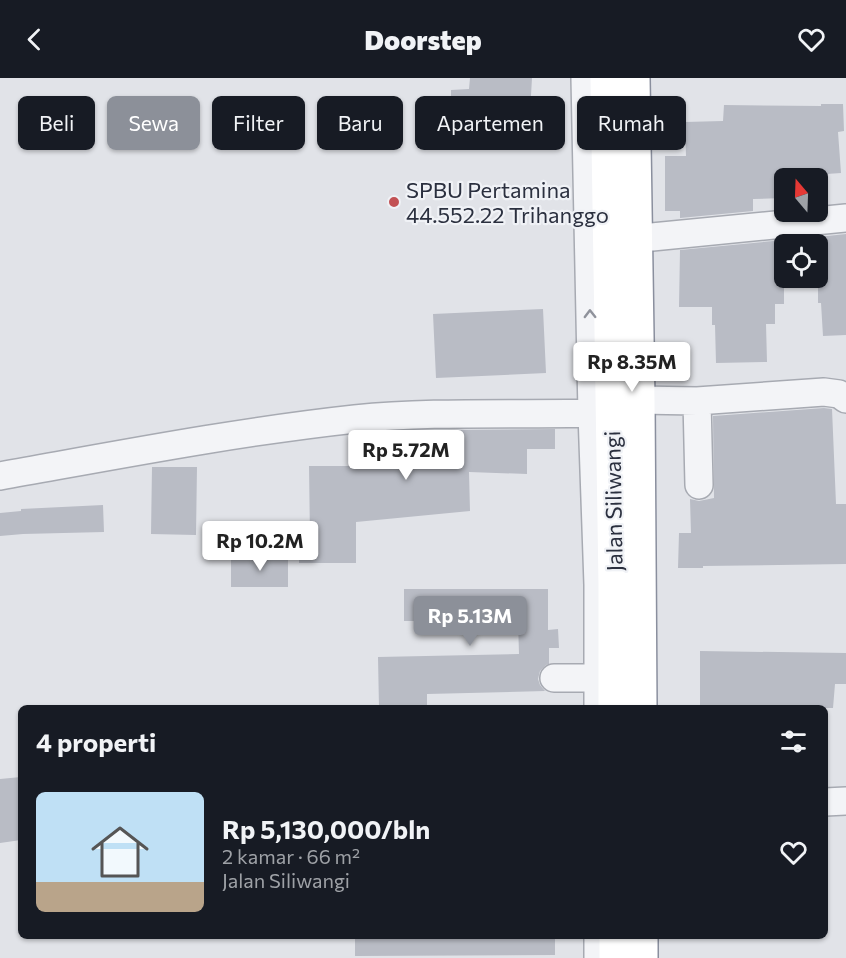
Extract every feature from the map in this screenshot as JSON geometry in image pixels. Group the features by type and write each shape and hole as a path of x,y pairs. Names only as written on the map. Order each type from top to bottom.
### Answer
{"highway":[{"name":"Jalan Siliwangi","path":"607,78 606,585 615,705"},
{"name":"Jalan Siliwangi","path":"633,78 646,399 640,705"},
{"path":"616,939 616,958"},
{"path":"641,939 641,958"}],"street":[{"path":"585,78 592,414 606,585 598,705"},
{"path":"649,78 652,237 646,399 654,705"},
{"path":"652,237 846,218"},
{"path":"646,399 697,401 824,392 839,394 846,399"},
{"path":"697,401 699,485"},
{"path":"0,476 232,435 357,419 457,413 592,414"},
{"path":"554,678 598,678"},
{"path":"828,802 846,801"},
{"path":"598,939 598,958"},
{"path":"655,939 655,958"}],"building":[{"path":"470,78 532,78 531,96 451,96 451,90 469,89"},
{"path":"821,104 843,104 844,131 838,132 841,173 828,174 828,168 774,168 774,198 753,199 753,211 680,218 680,211 665,211 665,156 686,156 686,122 723,121 724,105 821,106"},
{"path":"846,234 846,335 823,336 818,288 828,288 828,236"},
{"path":"774,241 774,288 784,288 784,304 775,304 775,324 766,324 767,362 716,363 712,307 679,307 680,250"},
{"path":"543,309 546,373 436,378 433,314"},
{"path":"832,409 836,504 846,504 846,564 678,568 679,533 691,533 690,499 699,501 714,498 713,416"},
{"path":"555,429 555,449 527,449 527,474 469,472 470,511 356,522 356,563 299,563 299,538 310,538 309,466 354,466 355,435 444,430"},
{"path":"152,467 197,467 196,535 151,534"},
{"path":"103,505 104,532 0,536 0,513 21,511 21,509"},
{"path":"231,558 288,558 288,587 231,587"},
{"path":"404,589 548,589 548,630 558,629 559,648 549,648 549,664 540,671 538,679 545,691 427,694 427,705 379,705 378,657 519,654 518,621 404,621"},
{"path":"700,651 846,653 846,684 835,684 833,708 828,708 828,705 700,705"},
{"path":"18,777 18,840 0,843 0,779"},
{"path":"355,939 555,939 555,955 355,956"}],"place":[{"name":"SPBU Pertamina 44.552.22 Trihanggo","path":"394,202"}]}
